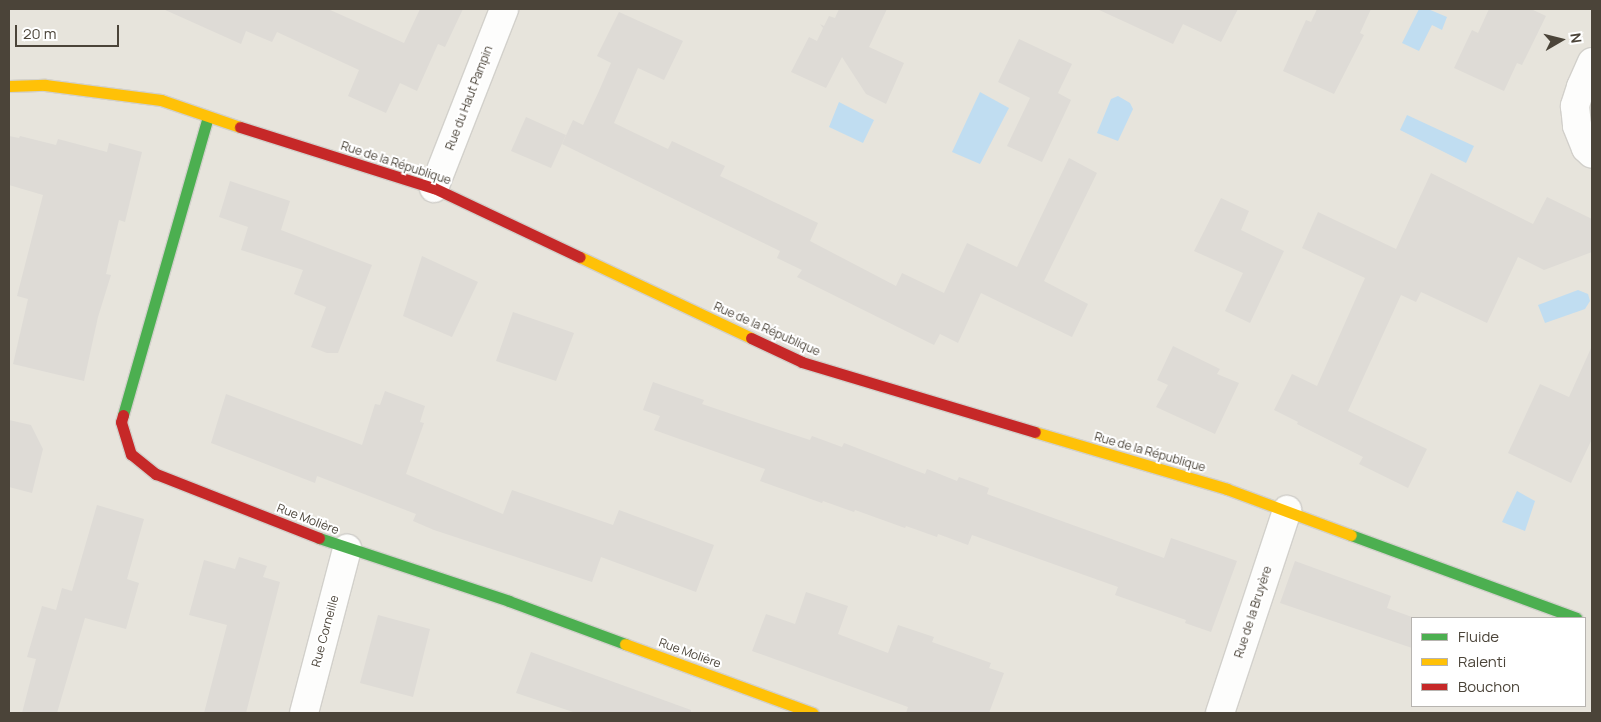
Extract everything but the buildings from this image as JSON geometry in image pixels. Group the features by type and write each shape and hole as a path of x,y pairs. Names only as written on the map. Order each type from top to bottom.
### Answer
{"street":[{"name":"Rue du Haut Pampin","path":"434,188 504,9"},
{"path":"1592,62 1581,86 1575,106 1577,126 1586,148 1592,154"},
{"name":"Rue de la République","path":"9,86 45,85 161,100 208,117 434,188 802,362 1227,489 1573,617"},
{"name":"Rue Molière","path":"208,117 121,422 131,454 156,474 347,549 509,601 813,713"},
{"name":"Rue de la Bruyère","path":"1220,713 1287,510"},
{"name":"Rue Corneille","path":"304,713 347,549"}],"shaded area":[{"path":"9,9 1592,9 1592,713 9,713"}],"water":[{"path":"1419,9 1428,9 1447,17 1442,30 1432,25 1419,51 1402,43"},
{"path":"980,92 1009,108 980,164 952,152"},
{"path":"1118,96 1130,103 1133,109 1118,141 1097,133 1111,99"},
{"path":"839,102 874,120 863,143 829,127"},
{"path":"1407,115 1474,146 1466,163 1400,130"},
{"path":"1578,290 1588,294 1590,301 1585,309 1545,323 1538,305"},
{"path":"1517,491 1535,501 1525,531 1502,522"}],"traffic: fast":[{"path":"123,415 208,117"},
{"path":"1351,535 1573,617"},
{"path":"319,538 509,601 625,644"}],"traffic: slow":[{"path":"9,86 45,85 161,100 240,127"},
{"path":"580,257 751,338"},
{"path":"1035,432 1227,489 1351,535"},
{"path":"625,644 813,713"}],"traffic: jam":[{"path":"240,127 434,188 580,257"},
{"path":"751,338 802,362 1035,432"},
{"path":"123,415 121,422 131,454 156,474 319,538"}]}
